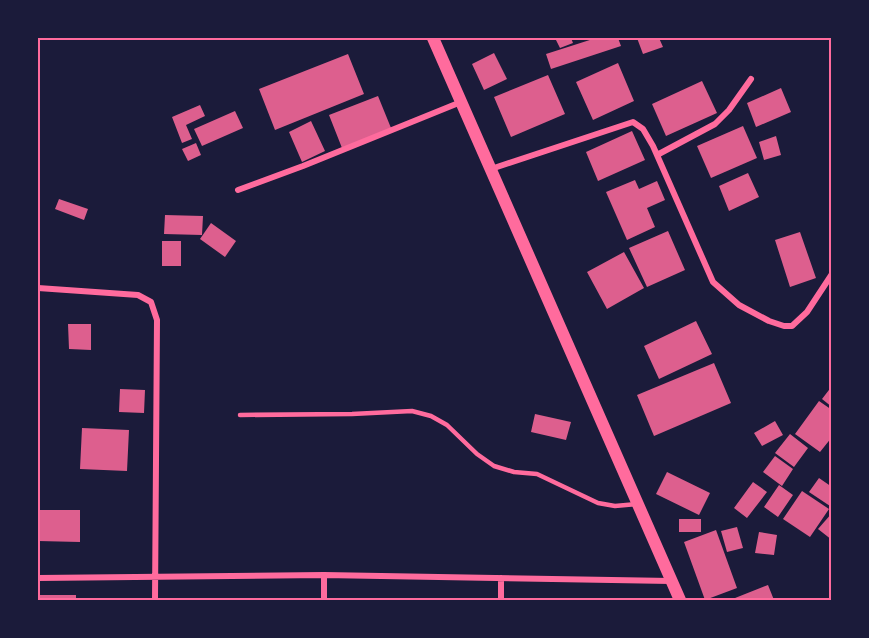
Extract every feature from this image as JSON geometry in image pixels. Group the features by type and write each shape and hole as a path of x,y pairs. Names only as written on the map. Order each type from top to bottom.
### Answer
{"main road":[{"path":"432,38 680,600"}],"street":[{"path":"657,155 716,124 729,111 752,79"},
{"path":"238,190 462,102"},
{"path":"490,170 633,122 643,129 657,155 713,282 740,305 769,321 792,326 807,312 831,274"},
{"path":"38,288 138,295 152,302 157,320 155,600"},
{"path":"324,575 324,600"},
{"path":"38,578 324,575 671,581"},
{"path":"501,578 501,600"}],"lane":[{"path":"240,415 412,411 431,416 447,424 477,454 494,466 514,472 537,474 598,503 615,506 637,504"}],"building":[{"path":"555,38 571,38 573,43 560,48"},
{"path":"596,38 618,38 621,46 551,69 546,54"},
{"path":"637,38 659,38 663,47 643,54"},
{"path":"494,53 507,79 484,90 472,64"},
{"path":"348,54 364,94 275,130 259,89"},
{"path":"618,63 634,101 593,120 576,82"},
{"path":"548,75 565,114 511,137 494,97"},
{"path":"702,81 717,113 666,136 652,104"},
{"path":"781,88 791,112 756,127 747,103"},
{"path":"378,96 391,128 342,148 329,115"},
{"path":"200,105 205,116 186,125 192,139 182,143 172,117"},
{"path":"235,111 243,128 202,146 194,129"},
{"path":"311,121 325,151 302,162 289,132"},
{"path":"743,126 757,158 711,178 697,146"},
{"path":"632,131 645,160 598,181 586,152"},
{"path":"776,136 781,155 764,160 759,142"},
{"path":"196,143 201,155 188,161 182,149"},
{"path":"748,173 759,197 729,211 719,186"},
{"path":"635,180 639,189 657,181 665,200 647,208 655,227 627,240 606,192"},
{"path":"59,199 88,209 84,220 55,209"},
{"path":"165,215 203,216 202,235 164,234"},
{"path":"211,223 236,241 225,257 200,239"},
{"path":"668,231 685,270 647,287 629,248"},
{"path":"800,232 816,278 790,287 775,240"},
{"path":"162,241 181,241 181,266 162,266"},
{"path":"624,252 644,288 607,309 587,272"},
{"path":"696,321 712,354 659,379 644,346"},
{"path":"68,324 91,324 91,350 69,349"},
{"path":"714,363 731,403 654,436 637,395"},
{"path":"832,386 832,407 822,399"},
{"path":"120,389 145,390 144,413 119,412"},
{"path":"819,401 832,410 832,437 820,452 795,434"},
{"path":"535,414 571,422 566,440 531,432"},
{"path":"775,421 783,435 762,446 754,433"},
{"path":"82,428 129,430 127,471 80,469"},
{"path":"790,434 808,448 794,467 775,453"},
{"path":"775,456 793,469 782,486 763,472"},
{"path":"667,472 710,493 699,515 656,494"},
{"path":"819,478 832,487 830,506 809,492"},
{"path":"753,482 767,492 747,518 734,508"},
{"path":"779,485 793,495 778,517 764,507"},
{"path":"802,491 829,509 810,537 783,519"},
{"path":"38,510 80,510 80,542 38,541"},
{"path":"832,513 832,540 818,529"},
{"path":"679,519 701,519 701,532 679,532"},
{"path":"737,527 743,548 727,552 721,531"},
{"path":"716,530 737,588 705,600 684,542"},
{"path":"759,532 777,535 774,555 755,553"},
{"path":"768,585 774,600 730,600"},
{"path":"38,595 76,595 76,600 38,600"}]}
